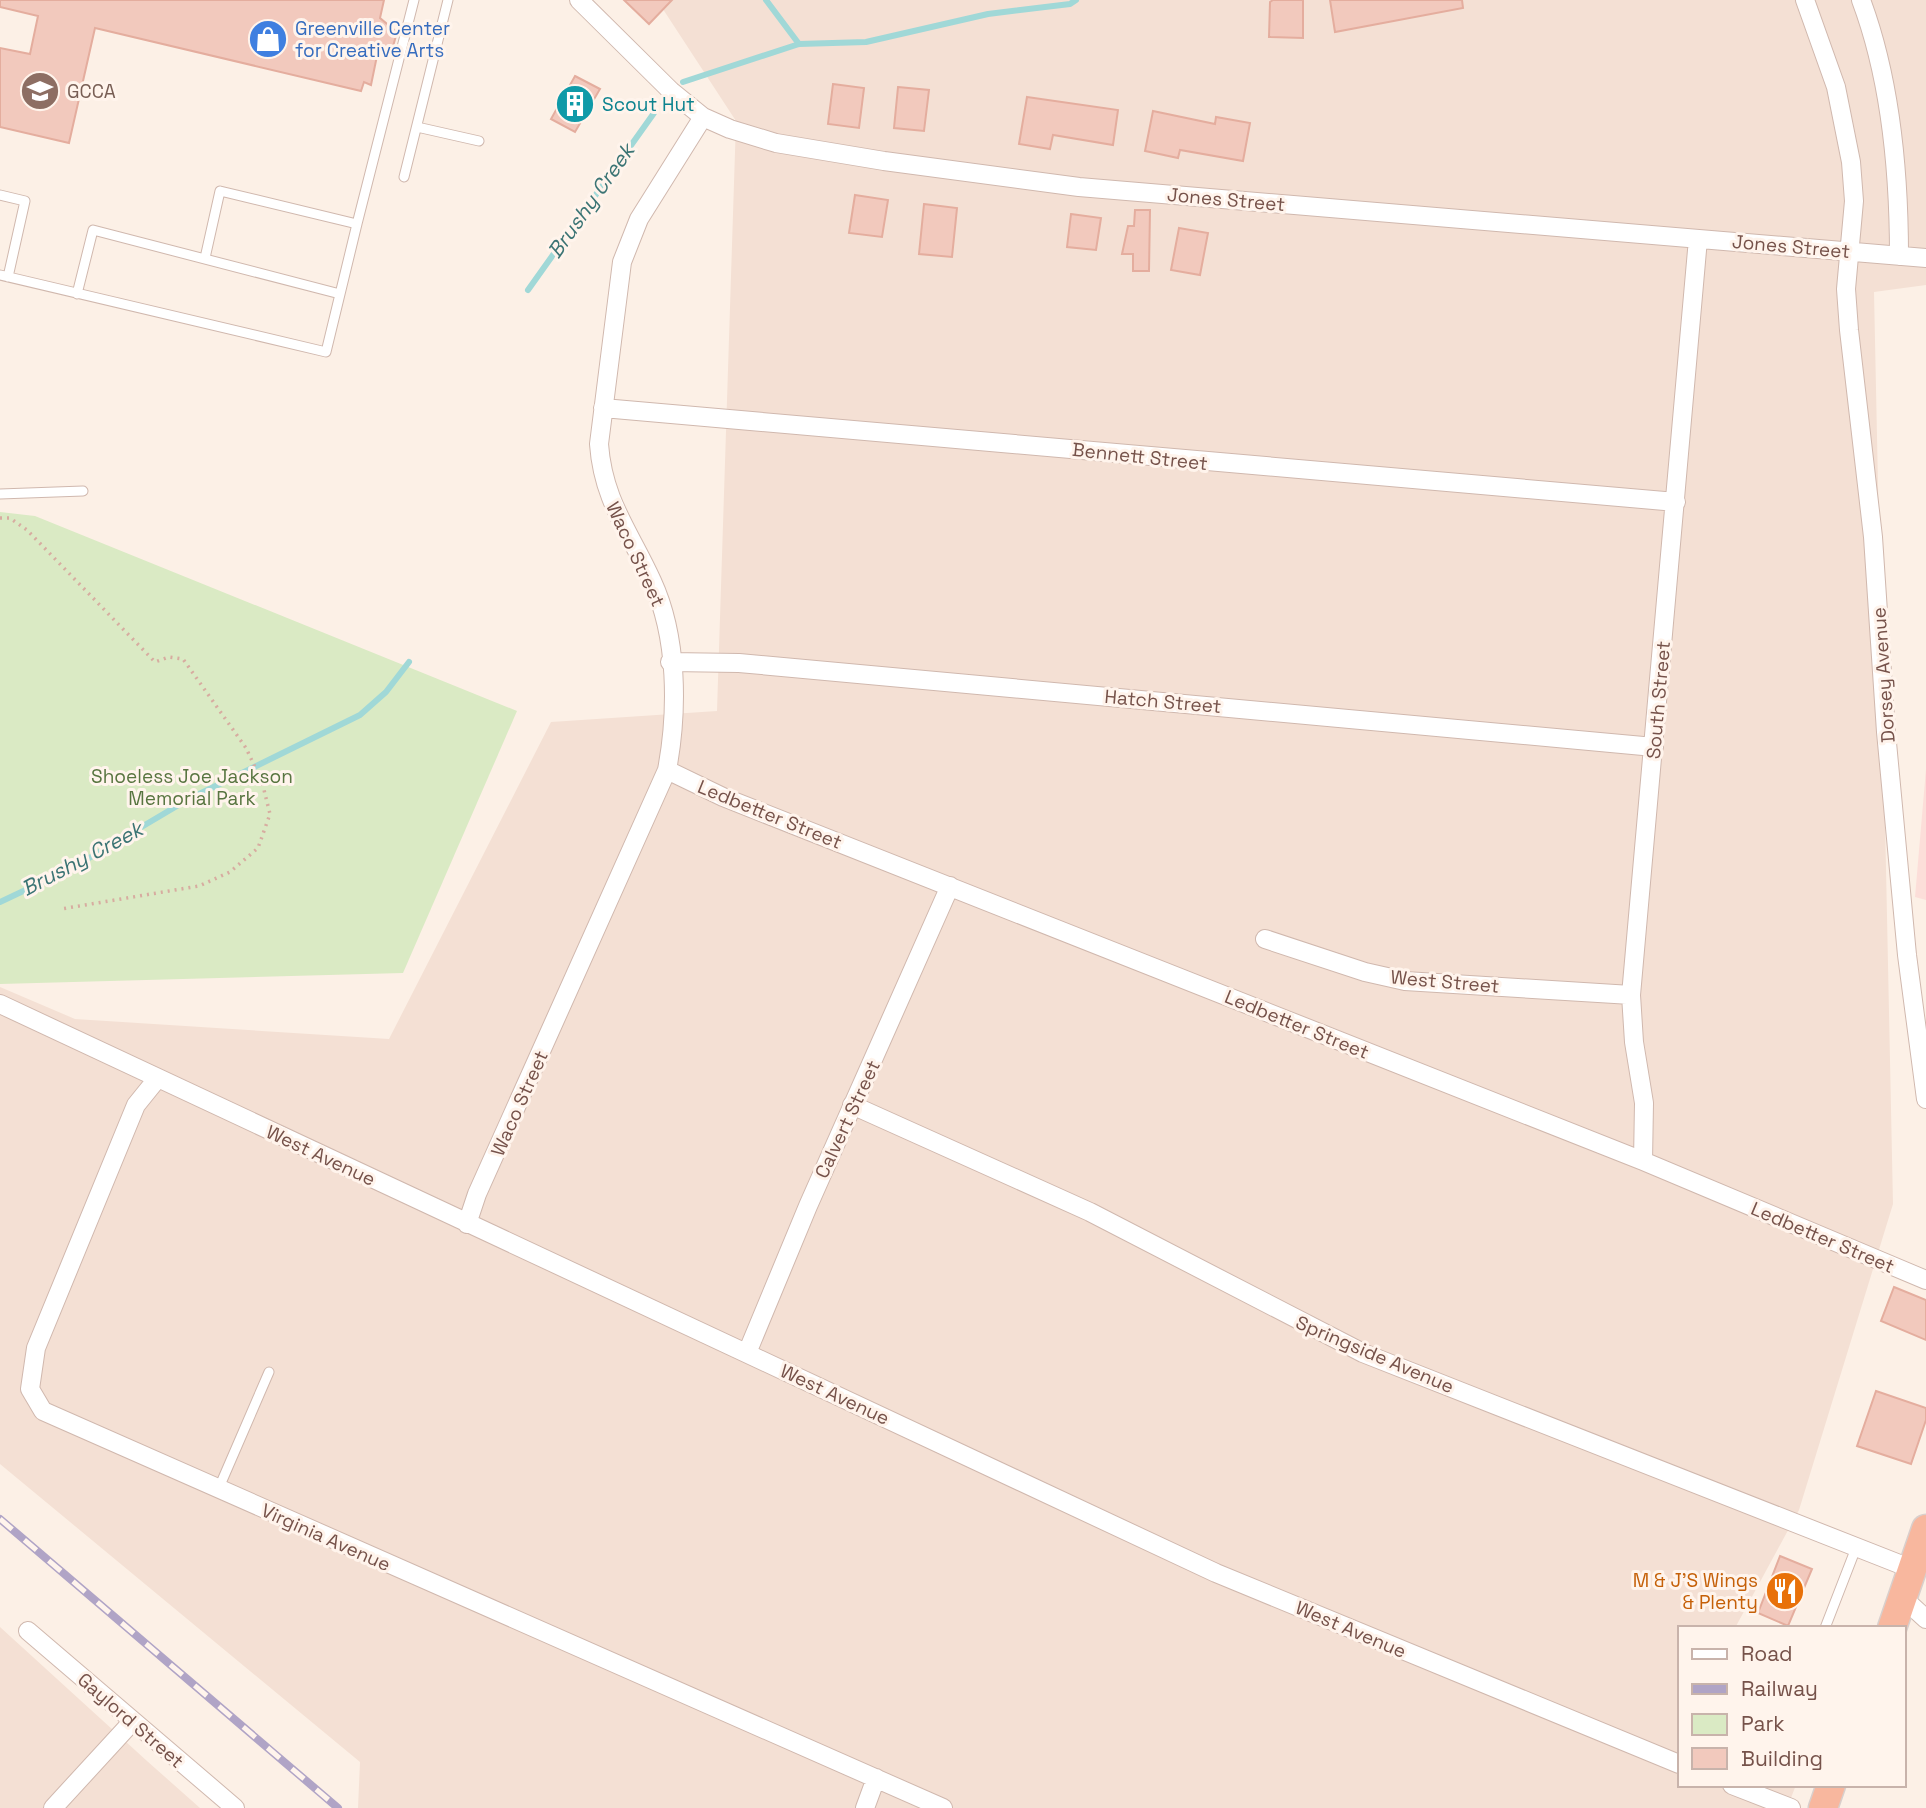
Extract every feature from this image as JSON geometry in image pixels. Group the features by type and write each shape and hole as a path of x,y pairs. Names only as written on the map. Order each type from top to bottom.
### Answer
{"highway":[{"path":"1893,1626 1926,1529"},
{"path":"1823,1808 1830,1787"}],"street":[{"name":"Jones Street","path":"579,0 671,91 703,117 730,130 776,143 884,161 1079,187 1926,258"},
{"name":"Dorsey Avenue","path":"1805,0 1822,42 1844,122 1854,201 1848,251 1849,330 1873,537 1886,732 1907,955 1926,1099"},
{"path":"1861,0 1876,49 1889,119 1899,209 1899,256"},
{"name":"Waco Street","path":"467,1224 477,1194 667,770 676,705 661,604 604,483 599,444 622,262 639,219 703,117"},
{"name":"South Street","path":"1643,1161 1644,1103 1634,1042 1631,995 1698,239"},
{"name":"Bennett Street","path":"603,408 839,427 1627,500 1676,502"},
{"name":"Hatch Street","path":"670,662 739,663 1654,747"},
{"name":"Ledbetter Street","path":"667,770 723,797 1643,1161 1926,1280"},
{"name":"Calvert Street","path":"747,1353 852,1105 950,886"},
{"name":"West Street","path":"1265,939 1364,972 1405,981 1631,995"},
{"name":"West Avenue","path":"0,1004 1216,1573 1678,1764"},
{"name":"Virginia Avenue","path":"157,1079 136,1105 36,1348 30,1389 43,1411 51,1417 943,1808"},
{"name":"Springside Avenue","path":"852,1105 1090,1212 1363,1353 1912,1569"},
{"path":"1903,1598 1926,1619"},
{"name":"Gaylord Street","path":"28,1631 235,1808"},
{"path":"53,1808 132,1722"},
{"path":"865,1808 876,1778"},
{"path":"1737,1787 1791,1808"}],"lane":[{"path":"0,195 25,201 4,276 326,352 414,0"},
{"path":"404,177 448,0"},
{"path":"417,127 479,141"},
{"path":"205,258 220,191 357,224"},
{"path":"77,294 93,230 340,293"},
{"path":"0,494 83,491"},
{"path":"218,1490 269,1372"},
{"path":"1826,1626 1856,1548"}],"path":[{"path":"0,518 10,518 27,530 155,662 169,657 183,659 246,748 262,782 270,814 258,848 230,872 199,886 61,909"}],"shaded area":[{"path":"657,0 1926,0 1926,285 1874,292 1893,1204 1799,1510 1736,1626 1678,1626 1678,1787 1795,1787 1787,1808 358,1808 360,1762 0,1464 0,987 75,1019 389,1039 551,722 717,711 736,121"},
{"path":"1926,769 1926,900 1915,897"},
{"path":"0,1627 147,1761 200,1808 0,1808"}],"green space":[{"name":"Shoeless Joe Jackson Memorial Park","path":"0,512 35,516 517,711 403,973 0,984"}],"building":[{"name":"Greenville Center for Creative Arts","path":"0,0 384,0 380,18 397,32 392,50 379,46 371,85 364,82 361,91 95,28 69,143 0,127 0,48 30,54 38,16 0,7"},
{"path":"624,0 672,0 649,24"},
{"path":"1303,0 1303,38 1269,37 1270,2"},
{"path":"1330,0 1462,0 1463,8 1335,32"},
{"name":"Scout Hut","path":"575,76 600,89 575,132 551,119"},
{"path":"833,84 864,88 859,128 828,124"},
{"path":"898,87 929,90 924,131 894,128"},
{"path":"1027,97 1118,110 1113,145 1053,135 1050,149 1019,144"},
{"path":"1153,111 1215,124 1216,117 1250,123 1243,161 1180,150 1178,158 1145,151"},
{"path":"855,195 888,200 882,237 849,233"},
{"path":"924,204 957,208 952,257 919,254"},
{"path":"1135,210 1150,210 1149,271 1133,271 1133,254 1122,254 1128,226 1134,226"},
{"path":"1071,214 1101,218 1096,250 1067,247"},
{"path":"1179,228 1208,233 1200,275 1171,270"},
{"path":"1894,1287 1926,1300 1926,1340 1881,1321"},
{"path":"1876,1391 1926,1408 1926,1420 1911,1464 1857,1446"},
{"name":"M & J'S Wings & Plenty","path":"1780,1556 1812,1569 1788,1626 1758,1613"}],"waterway":[{"path":"766,0 799,44"},
{"name":"Brushy Creek","path":"683,82 799,44 866,42 988,14 1070,4 1076,0"},
{"name":"Brushy Creek","path":"528,290 654,113"},
{"name":"Brushy Creek","path":"0,902 74,867 187,800 360,715 386,692 409,662"}],"railway":[{"path":"0,1519 338,1808"}],"place":[{"name":"Greenville Center for Creative Arts","path":"268,39"},
{"name":"GCCA","path":"40,91"},
{"name":"Scout Hut","path":"575,104"},
{"name":"M & J'S Wings & Plenty","path":"1785,1591"}]}
